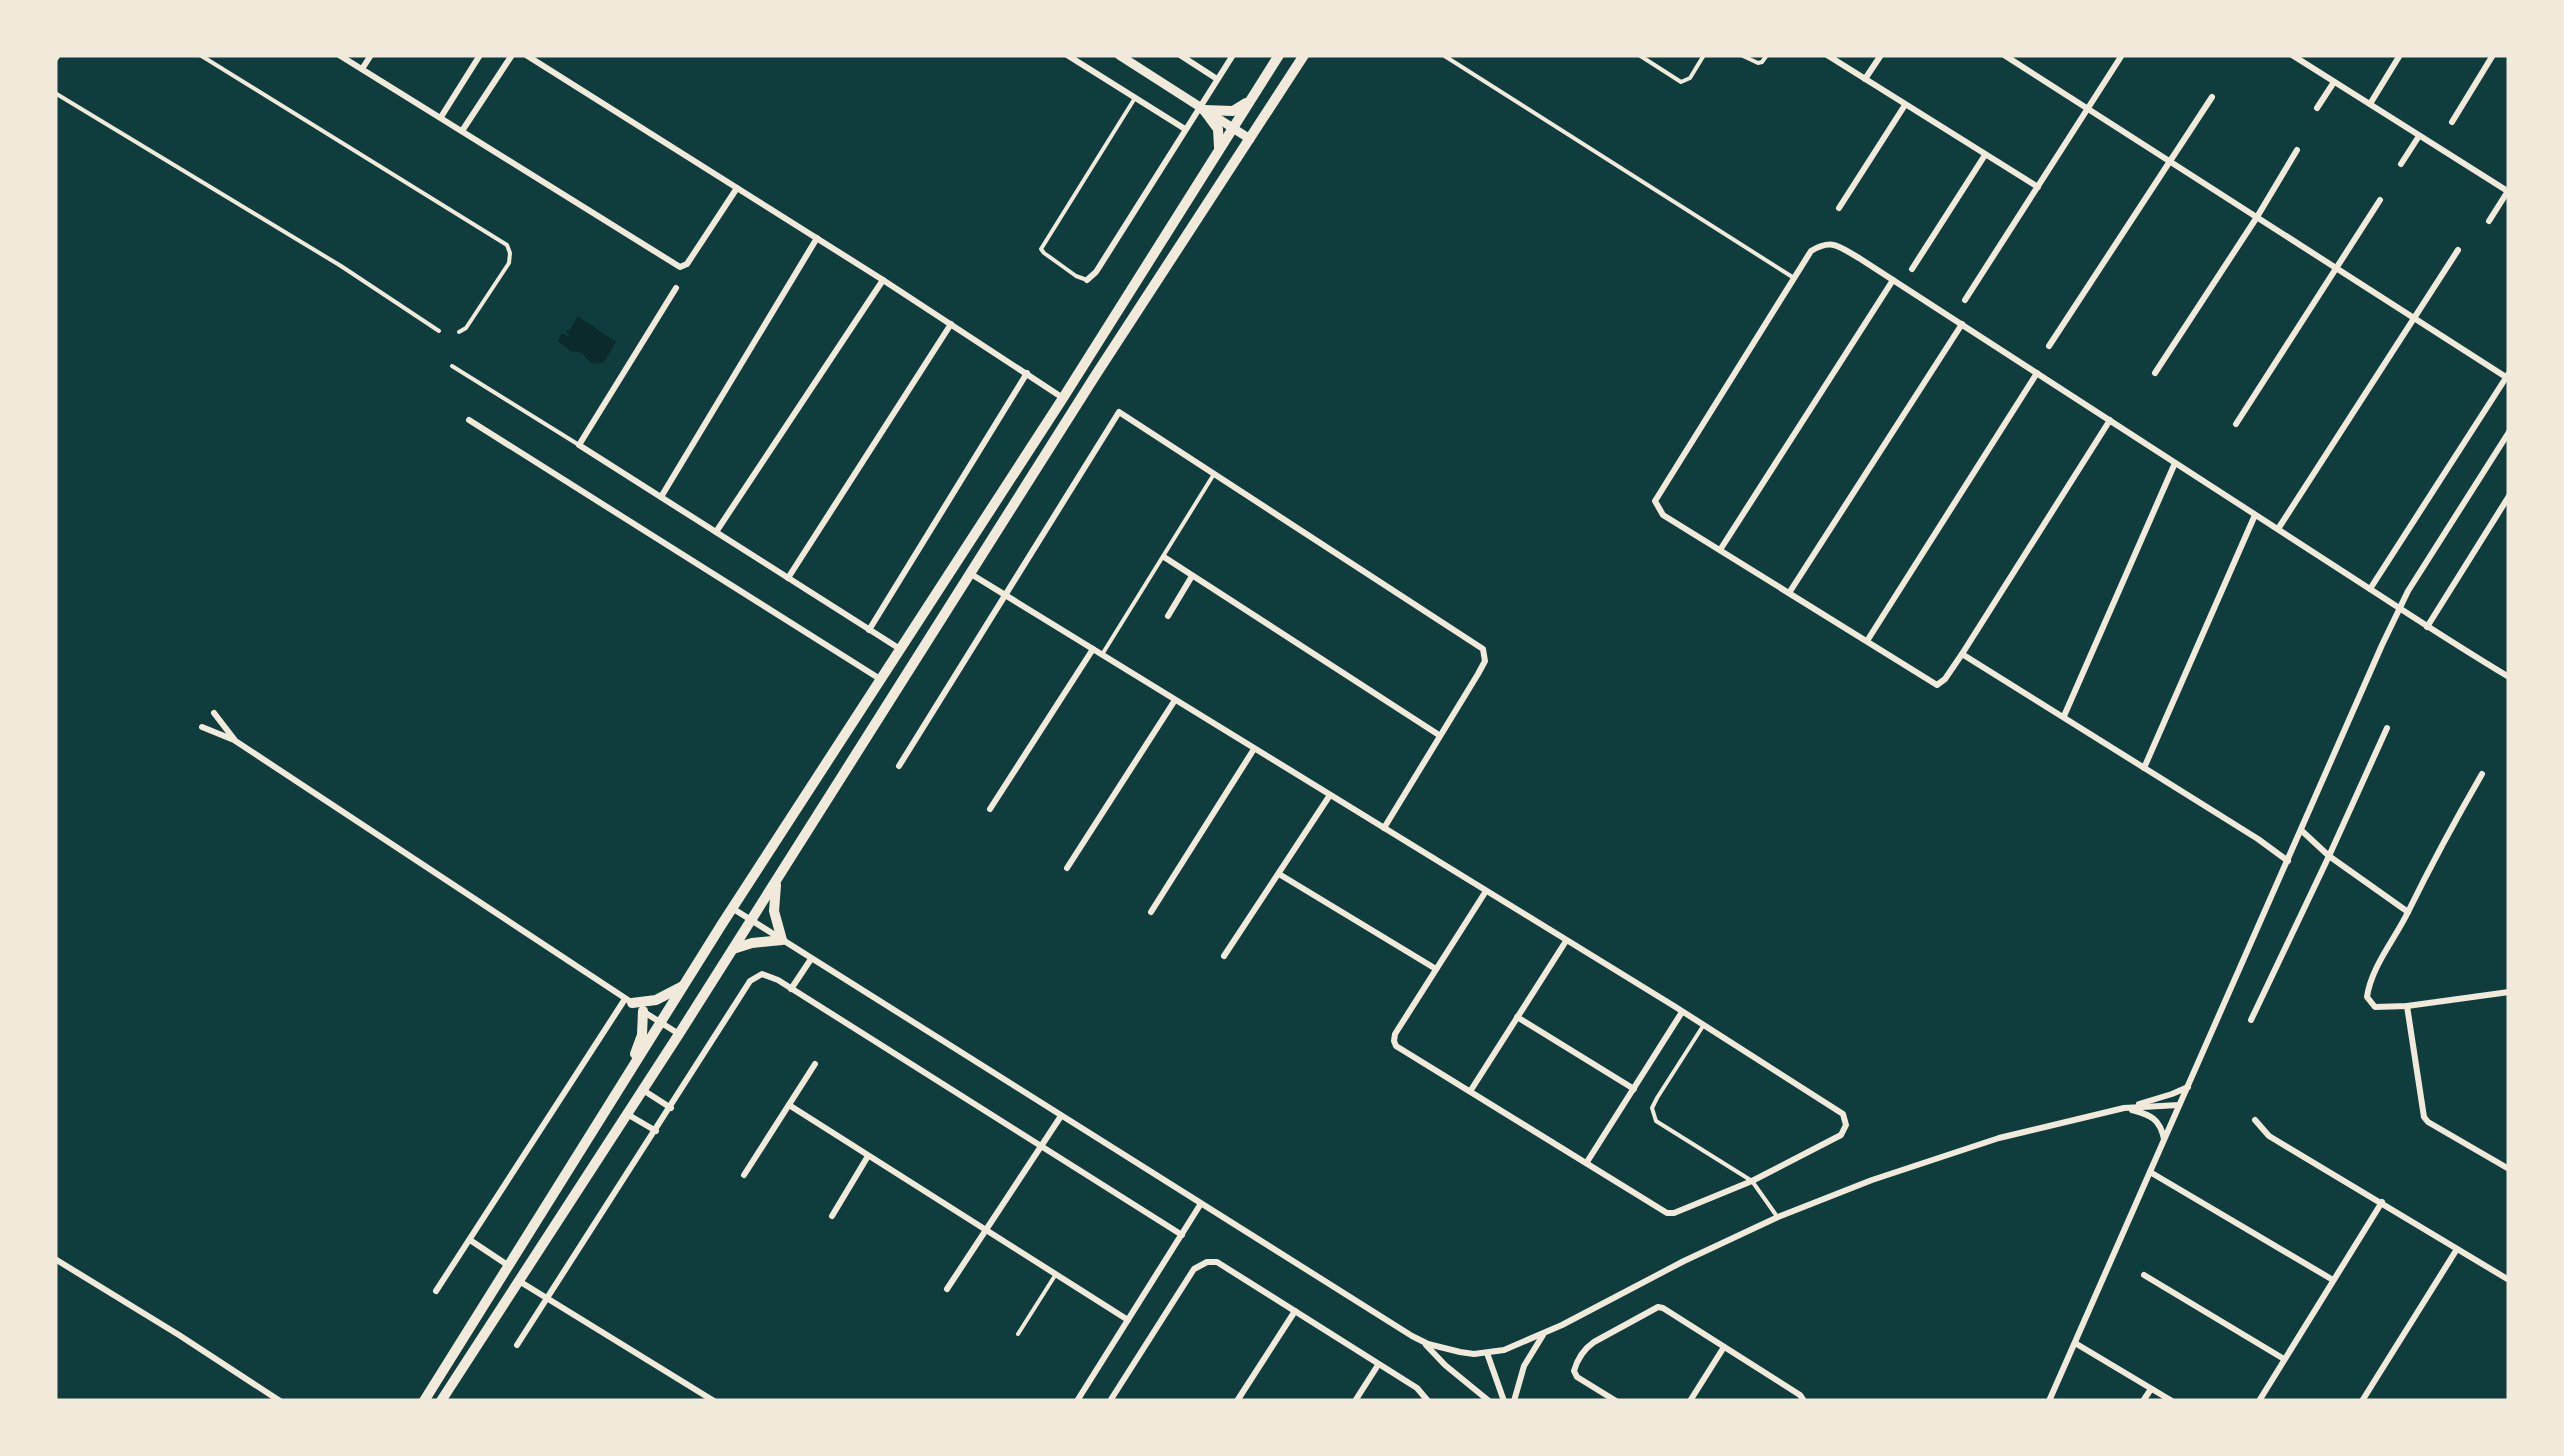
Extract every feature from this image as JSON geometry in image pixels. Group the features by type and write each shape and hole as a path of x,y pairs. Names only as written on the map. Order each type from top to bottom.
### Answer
{"main road":[{"path":"424,1401 732,908 1064,398 1279,55"},
{"path":"441,1401 1304,55"},
{"path":"1202,108 1233,110 1252,99"},
{"path":"1202,108 1218,129 1218,153"},
{"path":"733,949 782,940 774,911 777,880"},
{"path":"629,1001 656,1000 683,986"},
{"path":"626,1078 642,1034 643,1011"}],"street":[{"path":"338,55 680,267 687,264 737,188"},
{"path":"362,69 371,55"},
{"path":"440,118 480,55"},
{"path":"462,132 512,55"},
{"path":"526,55 1064,398"},
{"path":"1068,55 1185,129"},
{"path":"1118,55 1250,139"},
{"path":"1180,55 1218,79"},
{"path":"1088,280 1233,55"},
{"path":"1827,55 2038,187"},
{"path":"1865,80 1881,55"},
{"path":"1965,300 2122,55"},
{"path":"2292,55 2303,58 2334,82 2508,192 2489,221"},
{"path":"2370,104 2400,55"},
{"path":"2452,122 2493,55"},
{"path":"2009,56 2508,376 2370,589"},
{"path":"2316,108 2334,82"},
{"path":"2049,346 2212,97"},
{"path":"1839,208 1904,104"},
{"path":"2400,164 2419,136"},
{"path":"2155,372 2297,150"},
{"path":"1912,270 1985,155"},
{"path":"2236,424 2380,200"},
{"path":"661,497 817,238"},
{"path":"2110,420 1962,654 1937,685 1662,515 1655,501 1811,251 1824,244 1835,244 1962,324 2255,514 2427,627 2509,677"},
{"path":"2278,530 2458,250"},
{"path":"716,532 883,280"},
{"path":"1720,550 1893,280"},
{"path":"676,288 579,445 900,649"},
{"path":"788,578 951,324"},
{"path":"1789,593 1962,324"},
{"path":"869,630 1027,373"},
{"path":"1866,641 2037,373"},
{"path":"899,766 1118,412 1483,649 1485,661 1384,828"},
{"path":"469,420 880,679"},
{"path":"2049,1401 2382,645 2408,591 2509,432"},
{"path":"2064,716 2175,463"},
{"path":"2427,627 2509,496"},
{"path":"2144,768 2255,514"},
{"path":"1164,557 1439,736"},
{"path":"970,572 1682,1012 1842,1114 1846,1125 1841,1135 1752,1181 1667,1212 1396,1046 1396,1034 1486,891"},
{"path":"1168,616 1192,576"},
{"path":"990,809 1093,649"},
{"path":"1962,654 2288,861"},
{"path":"1068,868 1175,700"},
{"path":"214,713 234,740"},
{"path":"202,727 234,740 679,1034"},
{"path":"2251,1020 2387,728"},
{"path":"1151,912 1254,748"},
{"path":"2482,774 2423,878 2367,997 2374,1007 2406,1006 2509,992"},
{"path":"1224,956 1330,795"},
{"path":"2302,831 2408,912"},
{"path":"1278,874 1436,969"},
{"path":"732,908 1200,1205 1422,1340 1474,1354 1522,1344 1684,1261 1778,1217 1872,1180 2000,1138 2124,1108 2188,1087"},
{"path":"1471,1090 1566,940"},
{"path":"795,983 810,958"},
{"path":"517,1346 750,981 762,974 795,983 1182,1235"},
{"path":"436,1290 629,1001"},
{"path":"2406,1006 2424,1117 2509,1170"},
{"path":"1587,1162 1682,1012"},
{"path":"1517,1017 1634,1089"},
{"path":"744,1175 815,1064"},
{"path":"643,1090 671,1108"},
{"path":"2124,1108 2180,1105"},
{"path":"788,1106 1128,1320"},
{"path":"2124,1108 2151,1115 2164,1140"},
{"path":"628,1114 656,1132"},
{"path":"947,1290 1062,1116"},
{"path":"2256,1120 2269,1136 2509,1280"},
{"path":"832,1216 868,1156"},
{"path":"2150,1172 2333,1280"},
{"path":"2260,1400 2382,1202"},
{"path":"1077,1401 1200,1205"},
{"path":"470,1240 509,1266"},
{"path":"2362,1401 2457,1249"},
{"path":"55,1260 280,1401"},
{"path":"1110,1401 1194,1269 1207,1262 1218,1262 1417,1388 1428,1401"},
{"path":"2144,1275 2284,1359"},
{"path":"519,1280 701,1398 714,1401"},
{"path":"1616,1401 1577,1377 1576,1364 1587,1347 1658,1308 1664,1308 1804,1401"},
{"path":"1236,1401 1295,1311"},
{"path":"1514,1401 1524,1366 1543,1334"},
{"path":"1422,1340 1488,1401"},
{"path":"2074,1343 2172,1401"},
{"path":"1690,1401 1724,1347"},
{"path":"1487,1353 1504,1401"},
{"path":"1355,1401 1378,1364"},
{"path":"2143,1401 2151,1389"}],"lane":[{"path":"55,61 59,55"},
{"path":"200,55 507,246 509,263 466,328 459,332"},
{"path":"1444,55 1794,278"},
{"path":"1639,55 1681,82 1690,78 1704,55"},
{"path":"1741,55 1758,63 1767,55"},
{"path":"55,93 341,266 439,331"},
{"path":"1088,280 1076,276 1041,248 1136,98"},
{"path":"455,367 579,445"},
{"path":"1102,655 1214,474"},
{"path":"1703,1026 1656,1098 1652,1108 1656,1122 1752,1181 1778,1217"},
{"path":"1018,1334 1056,1274"}],"water":[{"path":"578,316 616,342 604,362 594,364 558,341 562,333 570,337 565,330 569,331"}]}
